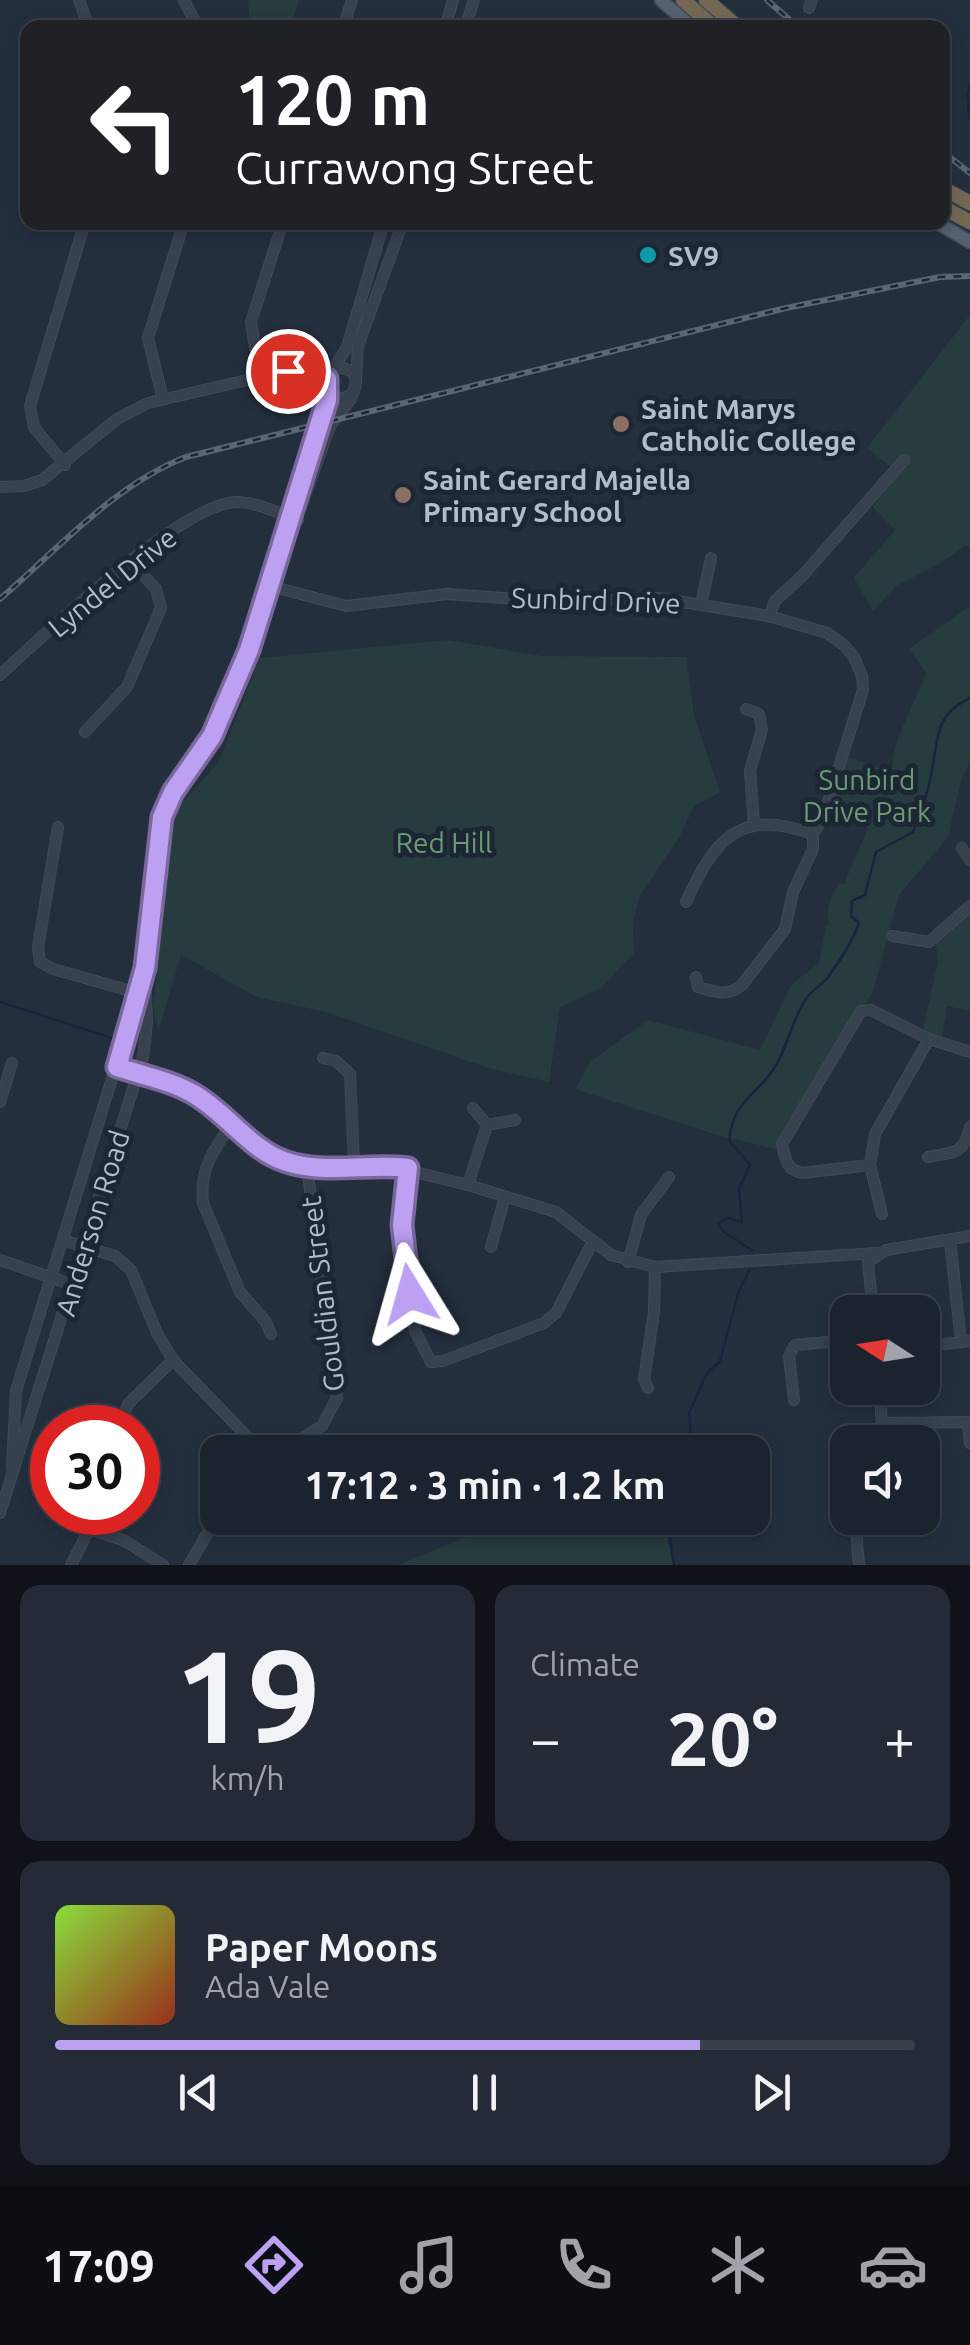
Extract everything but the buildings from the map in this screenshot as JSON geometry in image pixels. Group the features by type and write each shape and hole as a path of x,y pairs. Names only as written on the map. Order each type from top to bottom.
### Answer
{"highway":[{"path":"683,0 707,20"},
{"path":"706,0 730,20"}],"main road":[{"path":"661,0 684,20"}],"street":[{"path":"64,465 34,427 30,406 83,230"},
{"path":"162,399 149,332 181,230"},
{"path":"260,377 251,322 280,230"},
{"name":"Anderson Road","path":"294,518 329,379 347,347 382,230"},
{"name":"Anderson Road","path":"12,1474 18,1383 142,995 163,812 212,736 249,650 286,538 330,426 351,399 358,346 400,230"},
{"path":"0,486 34,483 64,465 137,407 294,370 329,379 348,370 355,385 343,398 334,396 329,379"},
{"path":"769,616 775,601 803,575 904,460"},
{"name":"Lyndel Drive","path":"0,675 130,561 173,529 223,505 242,502 294,518"},
{"path":"702,605 711,558"},
{"path":"85,732 127,687 160,608 156,588 130,561"},
{"name":"Sunbird Drive","path":"270,586 339,606 446,594 561,602 658,598 769,616 820,630 839,640 854,657 862,676 863,696 823,818 813,834 814,846 793,892 784,929 734,992 722,994 698,987 696,977"},
{"path":"746,709 757,712 762,722 750,771 754,824"},
{"path":"686,902 720,842 739,828 754,824 785,825 813,834"},
{"path":"58,826 38,958 47,967 142,995"},
{"path":"962,848 970,860"},
{"path":"892,936 930,942 970,906"},
{"name":"Anderson Road","path":"0,1513 138,1074 147,1035 142,995"},
{"path":"870,1166 792,1170 786,1164 782,1144 861,1011 871,1010 929,1039 970,1052"},
{"path":"882,1214 870,1166 874,1134 929,1039"},
{"path":"324,1058 336,1060 350,1074 354,1165"},
{"path":"0,1102 12,1064"},
{"path":"117,1067 186,1090 270,1156 307,1167 408,1168 468,1185 556,1212 592,1243 628,1262 655,1267 863,1258 970,1236"},
{"path":"473,1108 488,1125"},
{"path":"488,1125 514,1120"},
{"path":"232,1123 208,1157 201,1189 203,1203 240,1292 266,1322 271,1334"},
{"path":"468,1185 488,1125"},
{"path":"928,1157 960,1149 967,1142 970,1127"},
{"name":"Gouldian Street","path":"307,1167 337,1398 322,1426 307,1435"},
{"path":"408,1168 402,1225 416,1331 431,1362 443,1361 544,1322 556,1313 592,1243"},
{"path":"628,1262 642,1215 669,1177"},
{"path":"492,1248 505,1196"},
{"path":"62,1240 114,1256 131,1270 157,1334 174,1360 246,1435"},
{"path":"945,1344 966,1342 950,1240"},
{"path":"863,1258 870,1295"},
{"path":"0,1260 73,1285"},
{"path":"648,1388 644,1379 654,1312 655,1267"},
{"path":"794,1400 789,1356 795,1346 830,1342"},
{"path":"128,1405 174,1360"},
{"path":"14,1414 22,1418 28,1415 48,1364"},
{"path":"779,1389 792,1387"},
{"path":"880,1405 882,1423 969,1423 970,1444"},
{"path":"71,1565 87,1535"},
{"path":"109,1535 125,1540 163,1565"},
{"path":"189,1565 206,1535"},
{"path":"853,1535 859,1565"}],"green space":[{"path":"248,0 299,0 292,20 249,20"},
{"path":"970,315 970,547 965,546 896,586 873,611 854,578 895,530 873,507 899,473 867,448"},
{"name":"Sunbird Drive Park","path":"970,606 970,762 962,777 948,837 899,895 872,994 831,1055 780,1150 717,1135 575,1089 591,1061 648,1020 760,1050 792,984 819,963 826,925 830,924 829,903 839,884 844,884 868,828 827,814 848,757 892,772 900,733 926,672 909,649"},
{"name":"Red Hill","path":"448,640 542,656 686,657 694,716 720,792 694,806 679,838 640,895 633,922 634,953 601,988 560,1007 549,1082 489,1068 326,1012 257,997 181,955 158,1032 153,1007 174,822 180,806 218,763 260,658"},
{"path":"970,910 970,1011 947,1006 941,1040 922,1033 938,962 936,944"},
{"path":"471,1535 666,1535 674,1565 398,1565"}],"waterway":[{"path":"970,85 970,119"},
{"path":"752,1250 718,1224 727,1218 742,1222 739,1189 750,1165 729,1140 731,1127 745,1101 773,1070 806,999 828,977 849,944 859,923 851,916 852,901 865,895 876,852 913,832 928,787 940,728 950,712 970,698"},
{"path":"0,1002 115,1039"},
{"path":"691,1435 689,1413 707,1373 720,1361 739,1291 749,1270"},
{"path":"672,1535 674,1565"}],"railway":[{"path":"767,0 790,20"},
{"path":"950,157 970,173"},
{"path":"0,599 111,501 186,457 786,308 940,277 970,276"}],"place":[{"name":"SV9","path":"648,255"},
{"name":"Saint Marys Catholic College","path":"621,424"},
{"name":"Saint Gerard Majella Primary School","path":"403,495"}],"route":[{"path":"288,371 327,379 327,400 249,650 212,736 166,804 156,849 145,968 117,1067 174,1084 197,1096 270,1156 288,1163 307,1167 408,1168 402,1225 410,1294"}]}
